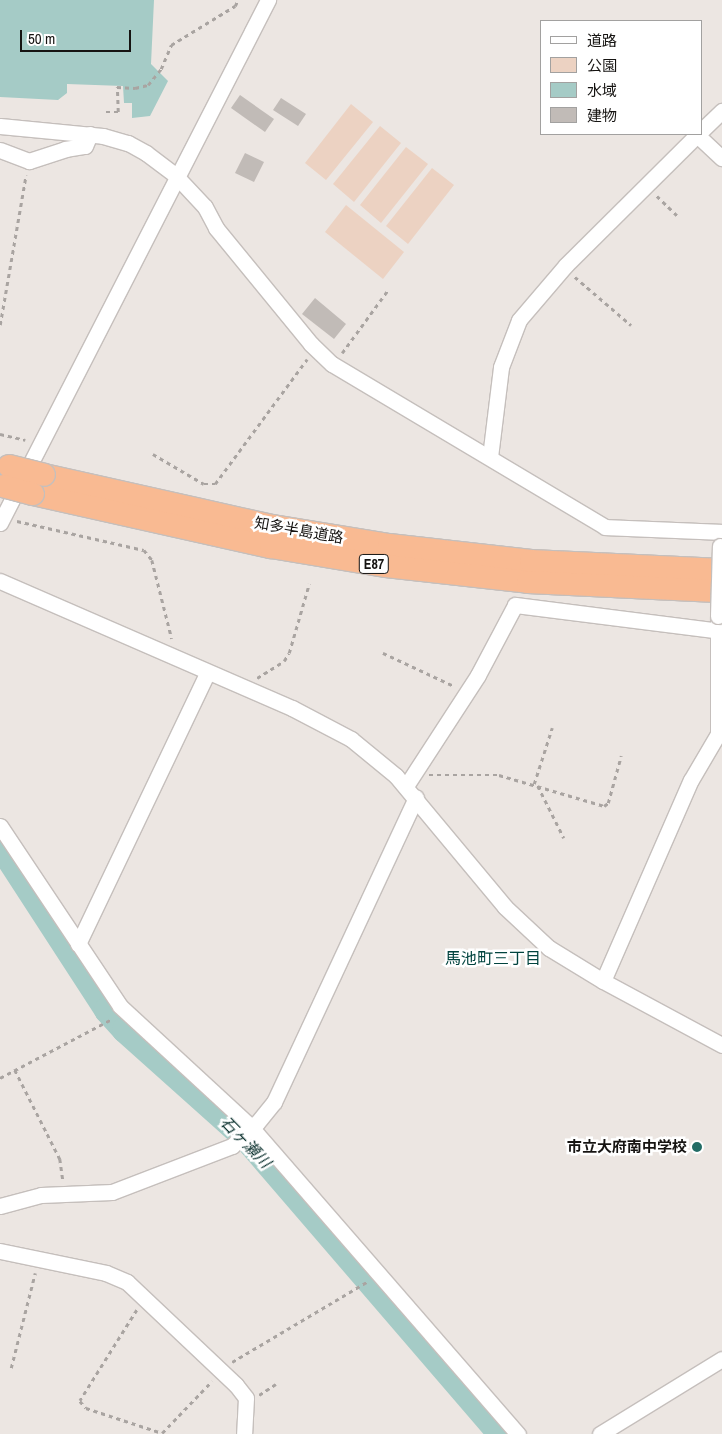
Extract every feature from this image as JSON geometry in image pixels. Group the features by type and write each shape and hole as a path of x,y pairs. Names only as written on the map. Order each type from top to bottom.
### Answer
{"highway":[{"name":"知多半島道路","path":"3,475 261,545 386,566 528,582 722,591"},
{"name":"知多半島道路","path":"39,485 389,545 531,561 722,570"}],"street":[{"path":"2,520 176,176 268,0"},
{"path":"702,129 722,111"},
{"path":"0,126 90,134 128,143 176,176 205,207 216,228 316,349 334,365 605,527 719,536 718,748 691,780 602,981"},
{"path":"0,150 29,161 65,149 85,146 90,134"},
{"path":"490,457 500,367 519,320 563,268 696,135"},
{"path":"700,135 722,158"},
{"path":"0,581 252,690 351,739 411,792 526,928 549,948 602,981 722,1045"},
{"path":"0,1206 41,1195 112,1192 232,1146 274,1102 411,792 417,773 468,692 515,605 720,632"},
{"path":"78,944 208,672"},
{"path":"0,826 78,944 134,1023 244,1133 518,1434"},
{"path":"0,1251 106,1273 127,1282 236,1384 246,1398 244,1434"},
{"path":"600,1434 722,1359"}],"path":[{"path":"106,112 118,112 117,88 135,88 148,85 161,69 171,45 235,6 238,0"},
{"path":"0,325 29,161"},
{"path":"646,185 677,215"},
{"path":"563,268 631,325"},
{"path":"334,365 388,290"},
{"path":"153,454 204,484 215,484 250,433 316,349"},
{"path":"0,434 41,444"},
{"path":"2,520 144,550 152,560 159,586 173,643 172,656"},
{"path":"252,690 257,678 284,661 289,653 309,584"},
{"path":"383,653 468,692"},
{"path":"552,728 536,785 564,838"},
{"path":"417,773 446,776 487,773 536,785 604,806 608,803 622,756"},
{"path":"0,1078 109,1023"},
{"path":"15,1070 60,1159 63,1194"},
{"path":"11,1368 38,1259"},
{"path":"246,1398 251,1399 276,1384"}],"green space":[{"path":"351,104 373,122 326,180 305,163"},
{"path":"380,126 401,143 354,202 333,184"},
{"path":"406,147 428,164 381,223 360,205"},
{"path":"432,168 454,185 408,244 386,226"},
{"path":"346,205 404,252 383,279 325,232"}],"water":[{"path":"0,0 154,0 151,64 168,81 150,116 132,118 132,103 124,103 123,86 67,84 67,93 58,100 0,97"}],"building":[{"path":"240,95 274,119 265,132 231,108"},
{"path":"281,98 306,114 298,126 273,110"},
{"path":"245,153 264,162 254,182 235,173"},
{"path":"315,298 346,324 334,339 302,314"}],"waterway":[{"name":"石ヶ瀬川","path":"0,845 107,1010 125,1030 246,1138 501,1434"}],"place":[{"name":"市立大府南中学校","path":"697,1147"}],"district":[{"name":"馬池町三丁目","path":"493,958"}]}
